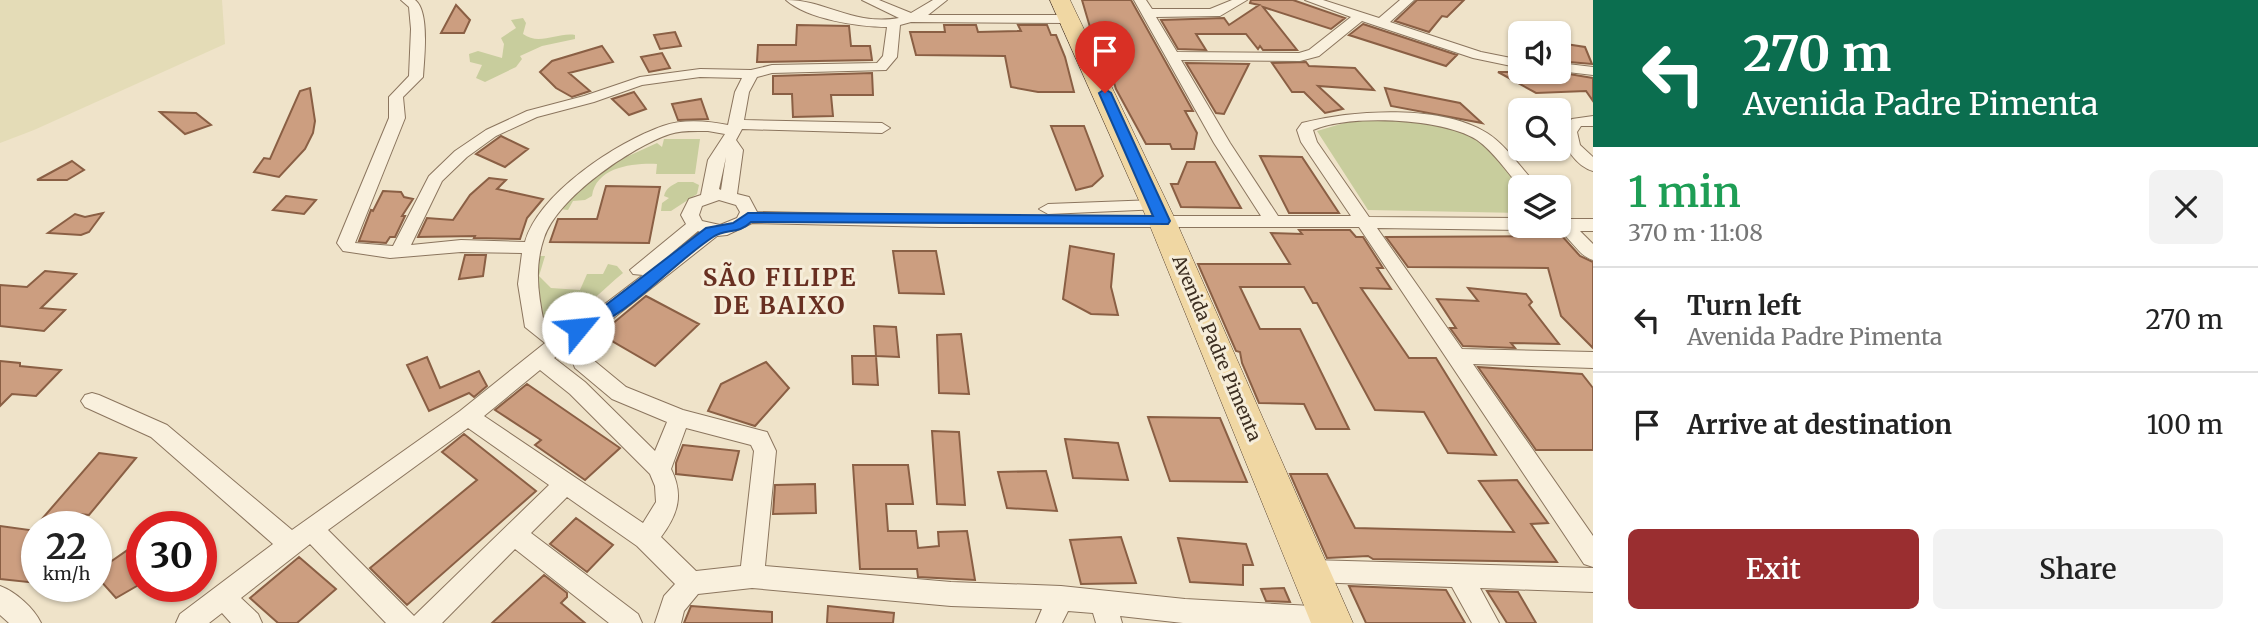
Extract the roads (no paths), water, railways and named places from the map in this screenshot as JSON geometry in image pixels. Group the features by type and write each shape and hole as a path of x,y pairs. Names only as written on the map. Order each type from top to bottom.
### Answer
{"main road":[{"name":"Avenida Padre Pimenta","path":"1064,9 1159,213 1331,621"}],"street":[{"path":"407,0 415,6 418,29 416,77 396,94 393,102 397,118 346,243 359,250 399,252 463,246 532,248"},
{"path":"792,0 845,20 894,24 914,19 1064,9"},
{"path":"868,0 914,19"},
{"path":"914,19 940,0"},
{"path":"1144,6 1210,13 1220,12 1241,0"},
{"path":"1311,0 1478,55 1508,61"},
{"path":"1381,23 1408,0"},
{"path":"1144,6 1222,143 1273,222"},
{"path":"1174,57 1300,57 1314,53 1361,16"},
{"path":"399,252 435,179 461,154 491,133 531,114 640,81 700,73 751,74 772,69 881,67 890,57 894,24"},
{"path":"1571,68 1593,71"},
{"path":"728,195 735,150 733,133 742,92 751,74"},
{"path":"1518,175 1479,134 1462,128 1414,118 1381,116 1317,122 1307,126 1305,130 1309,142 1593,556"},
{"path":"1593,121 1577,122 1569,131 1572,146 1593,166"},
{"path":"751,576 765,451 759,438 678,418 619,393 582,363 580,351 568,335 535,327 527,284 536,234 563,196 607,160 668,129 708,126 733,133 882,128"},
{"path":"709,196 716,160 733,133"},
{"path":"703,228 690,215 691,209 695,203 709,196 728,195 743,201 748,211"},
{"path":"748,211 1159,213 1273,222 1363,220 1508,224"},
{"path":"189,623 301,537 468,417 568,335 604,315 703,228 738,227 748,211"},
{"path":"1571,224 1593,225"},
{"path":"1571,233 1593,254"},
{"path":"1456,356 1593,360"},
{"path":"538,358 554,368 564,380 601,408 637,449 660,470 668,497 664,513 646,538"},
{"path":"92,401 159,431 301,537 404,623"},
{"path":"468,417 646,538 691,583"},
{"path":"660,470 678,418"},
{"path":"424,623 567,482"},
{"path":"514,534 629,623"},
{"path":"1311,572 1593,580"},
{"path":"668,623 673,605 691,583 751,576 951,594 1061,598 1105,612 1331,621"},
{"path":"1460,577 1486,623"},
{"path":"222,596 249,623"},
{"path":"0,598 28,623"},
{"path":"1049,623 1061,598"}],"district":[{"name":"SÃO FILIPE DE BAIXO","path":"780,291"}]}
